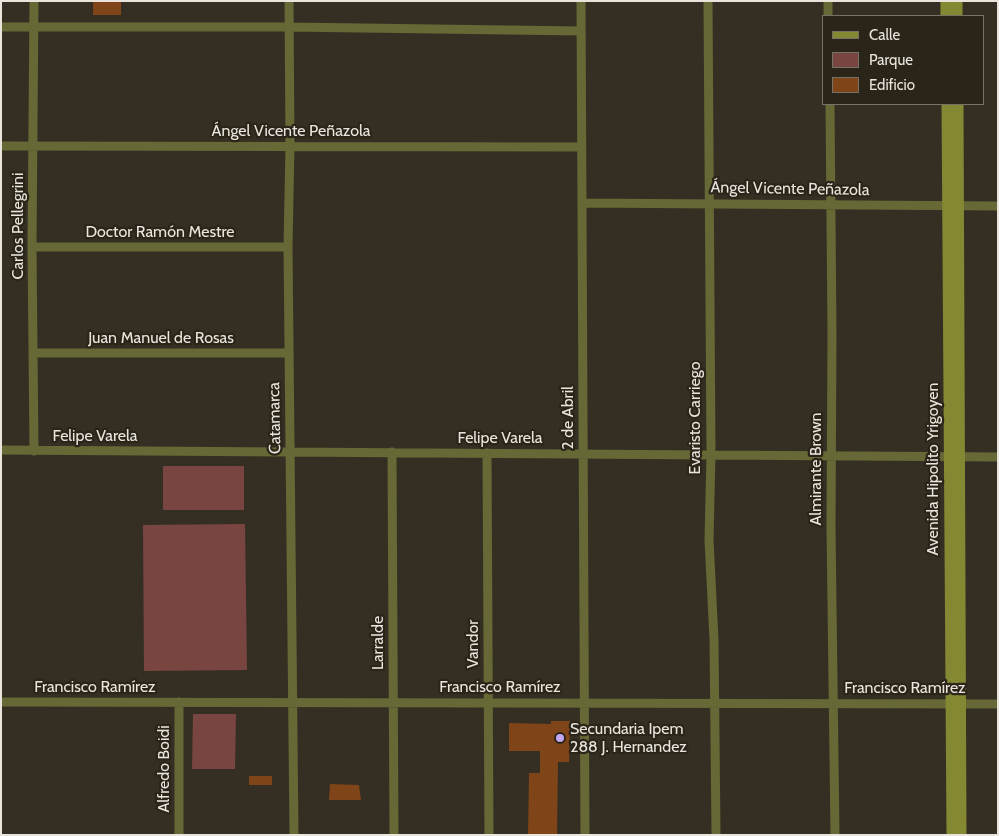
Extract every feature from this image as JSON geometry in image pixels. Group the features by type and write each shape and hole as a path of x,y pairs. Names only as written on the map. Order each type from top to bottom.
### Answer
{"main road":[{"path":"946,1 946,15"},
{"path":"957,1 957,15"},
{"name":"Avenida Hipolito Yrigoyen","path":"947,105 953,205"},
{"name":"Avenida Hipolito Yrigoyen","path":"958,105 953,205 954,457 956,703 961,835"},
{"name":"Avenida Hipolito Yrigoyen","path":"952,835 956,703"}],"street":[{"name":"Carlos Pellegrini","path":"34,1 32,247 34,451"},
{"name":"Catamarca","path":"289,1 290,146 288,247 294,835"},
{"name":"2 de Abril","path":"580,1 586,835"},
{"name":"Evaristo Carriego","path":"708,1 709,540 715,703 716,835"},
{"path":"828,1 828,15"},
{"path":"1,27 581,31"},
{"name":"Almirante Brown","path":"830,105 835,835"},
{"name":"Ángel Vicente Peñazola","path":"1,146 581,148"},
{"name":"Ángel Vicente Peñazola","path":"582,203 998,206"},
{"name":"Doctor Ramón Mestre","path":"32,247 288,247"},
{"name":"Juan Manuel de Rosas","path":"33,353 289,353"},
{"name":"Felipe Varela","path":"1,450 998,457"},
{"name":"Larralde","path":"392,452 394,835"},
{"name":"Vandor","path":"487,453 489,835"},
{"name":"Francisco Ramírez","path":"1,702 393,701 998,704"},
{"name":"Alfredo Boidi","path":"179,702 179,835"}],"green space":[{"path":"163,466 244,466 244,510 163,510"},
{"path":"245,524 247,670 144,671 143,525"},
{"path":"193,714 236,714 235,769 192,769"}],"building":[{"path":"93,1 121,1 121,15 93,15"},
{"path":"551,721 570,721 569,762 558,762 557,835 528,835 529,773 540,773 540,751 509,751 509,723 551,724"},
{"path":"249,776 272,776 272,785 249,785"},
{"path":"330,784 359,785 361,800 329,800"}],"place":[{"name":"Secundaria Ipem 288 J. Hernandez","path":"560,738"}]}
